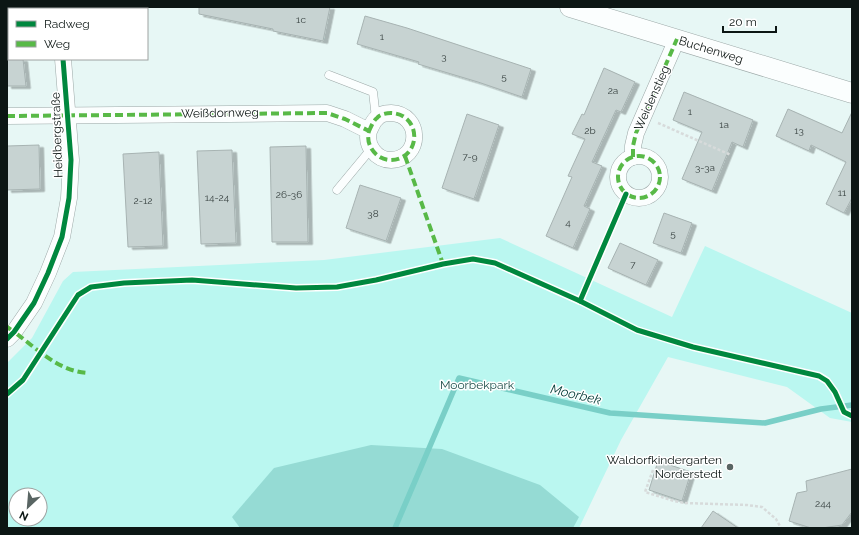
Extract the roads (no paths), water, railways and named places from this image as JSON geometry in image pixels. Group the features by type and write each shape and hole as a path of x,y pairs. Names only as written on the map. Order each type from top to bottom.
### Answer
{"street":[{"name":"Buchenweg","path":"570,7 852,93"},
{"name":"Weidenstieg","path":"633,157 633,146 636,133 677,39"},
{"name":"Heidbergstraße","path":"7,339 14,332 34,303 62,237 69,198 71,160 63,60"},
{"name":"Weißdornweg","path":"7,116 327,112 372,124"},
{"path":"388,113 396,113 404,116 410,121 414,128 414,143 404,157 390,160 380,157 371,148 367,137 372,124 388,113"}],"lane":[{"path":"329,75 373,92 372,124"},
{"path":"337,190 371,148"}],"waterway":[{"name":"Moorbek","path":"395,528 459,378 610,413 765,423 821,409 852,405"}],"place":[{"name":"Waldorfkindergarten Norderstedt","path":"730,467"}],"park label":[{"name":"Moorbekpark","path":"477,385"}]}
